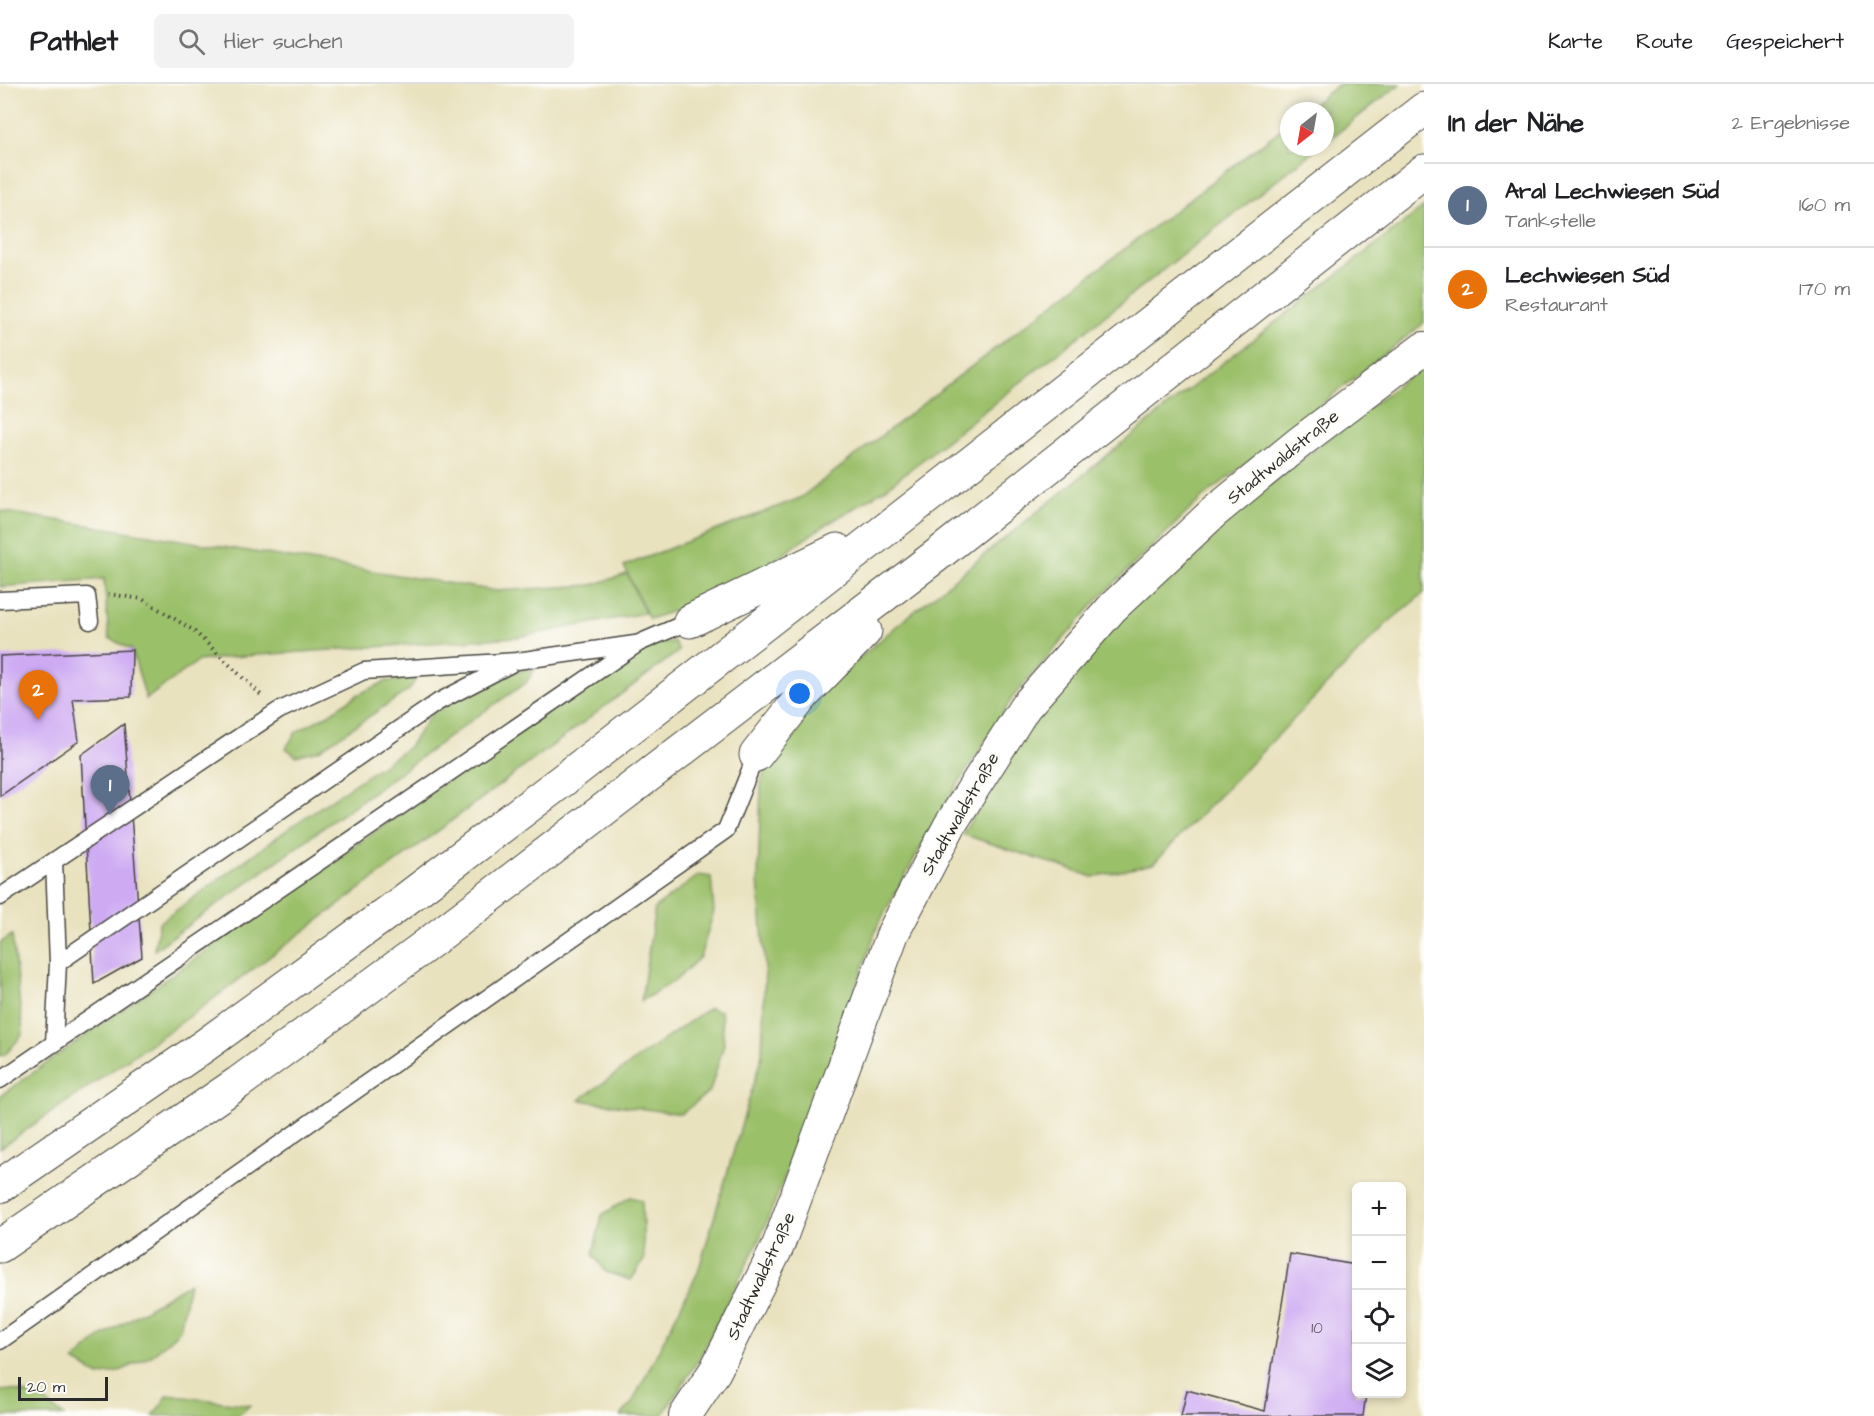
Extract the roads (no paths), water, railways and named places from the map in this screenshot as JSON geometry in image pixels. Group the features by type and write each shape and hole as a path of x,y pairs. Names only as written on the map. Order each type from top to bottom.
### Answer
{"highway":[{"path":"0,1186 204,1046 394,908 898,520 1424,109"},
{"path":"0,1246 238,1083 421,949 941,552 1424,171"},
{"path":"690,621 898,520"},
{"path":"756,755 803,695 941,552"}],"street":[{"name":"Stadtwaldstraße","path":"685,1416 716,1371 778,1246 893,933 950,825 1025,707 1113,607 1214,513 1300,442 1424,348"}],"lane":[{"path":"0,600 87,596 90,621"},
{"path":"0,1080 639,643 690,621"},
{"path":"0,897 278,711 364,671 517,661 639,643"},
{"path":"58,963 438,702 517,661"},
{"path":"0,1341 726,830 756,755"},
{"path":"54,861 58,963 54,1044"}],"place":[{"name":"Lechwiesen Süd","path":"38,720"},
{"name":"Aral Lechwiesen Süd","path":"110,815"}]}
